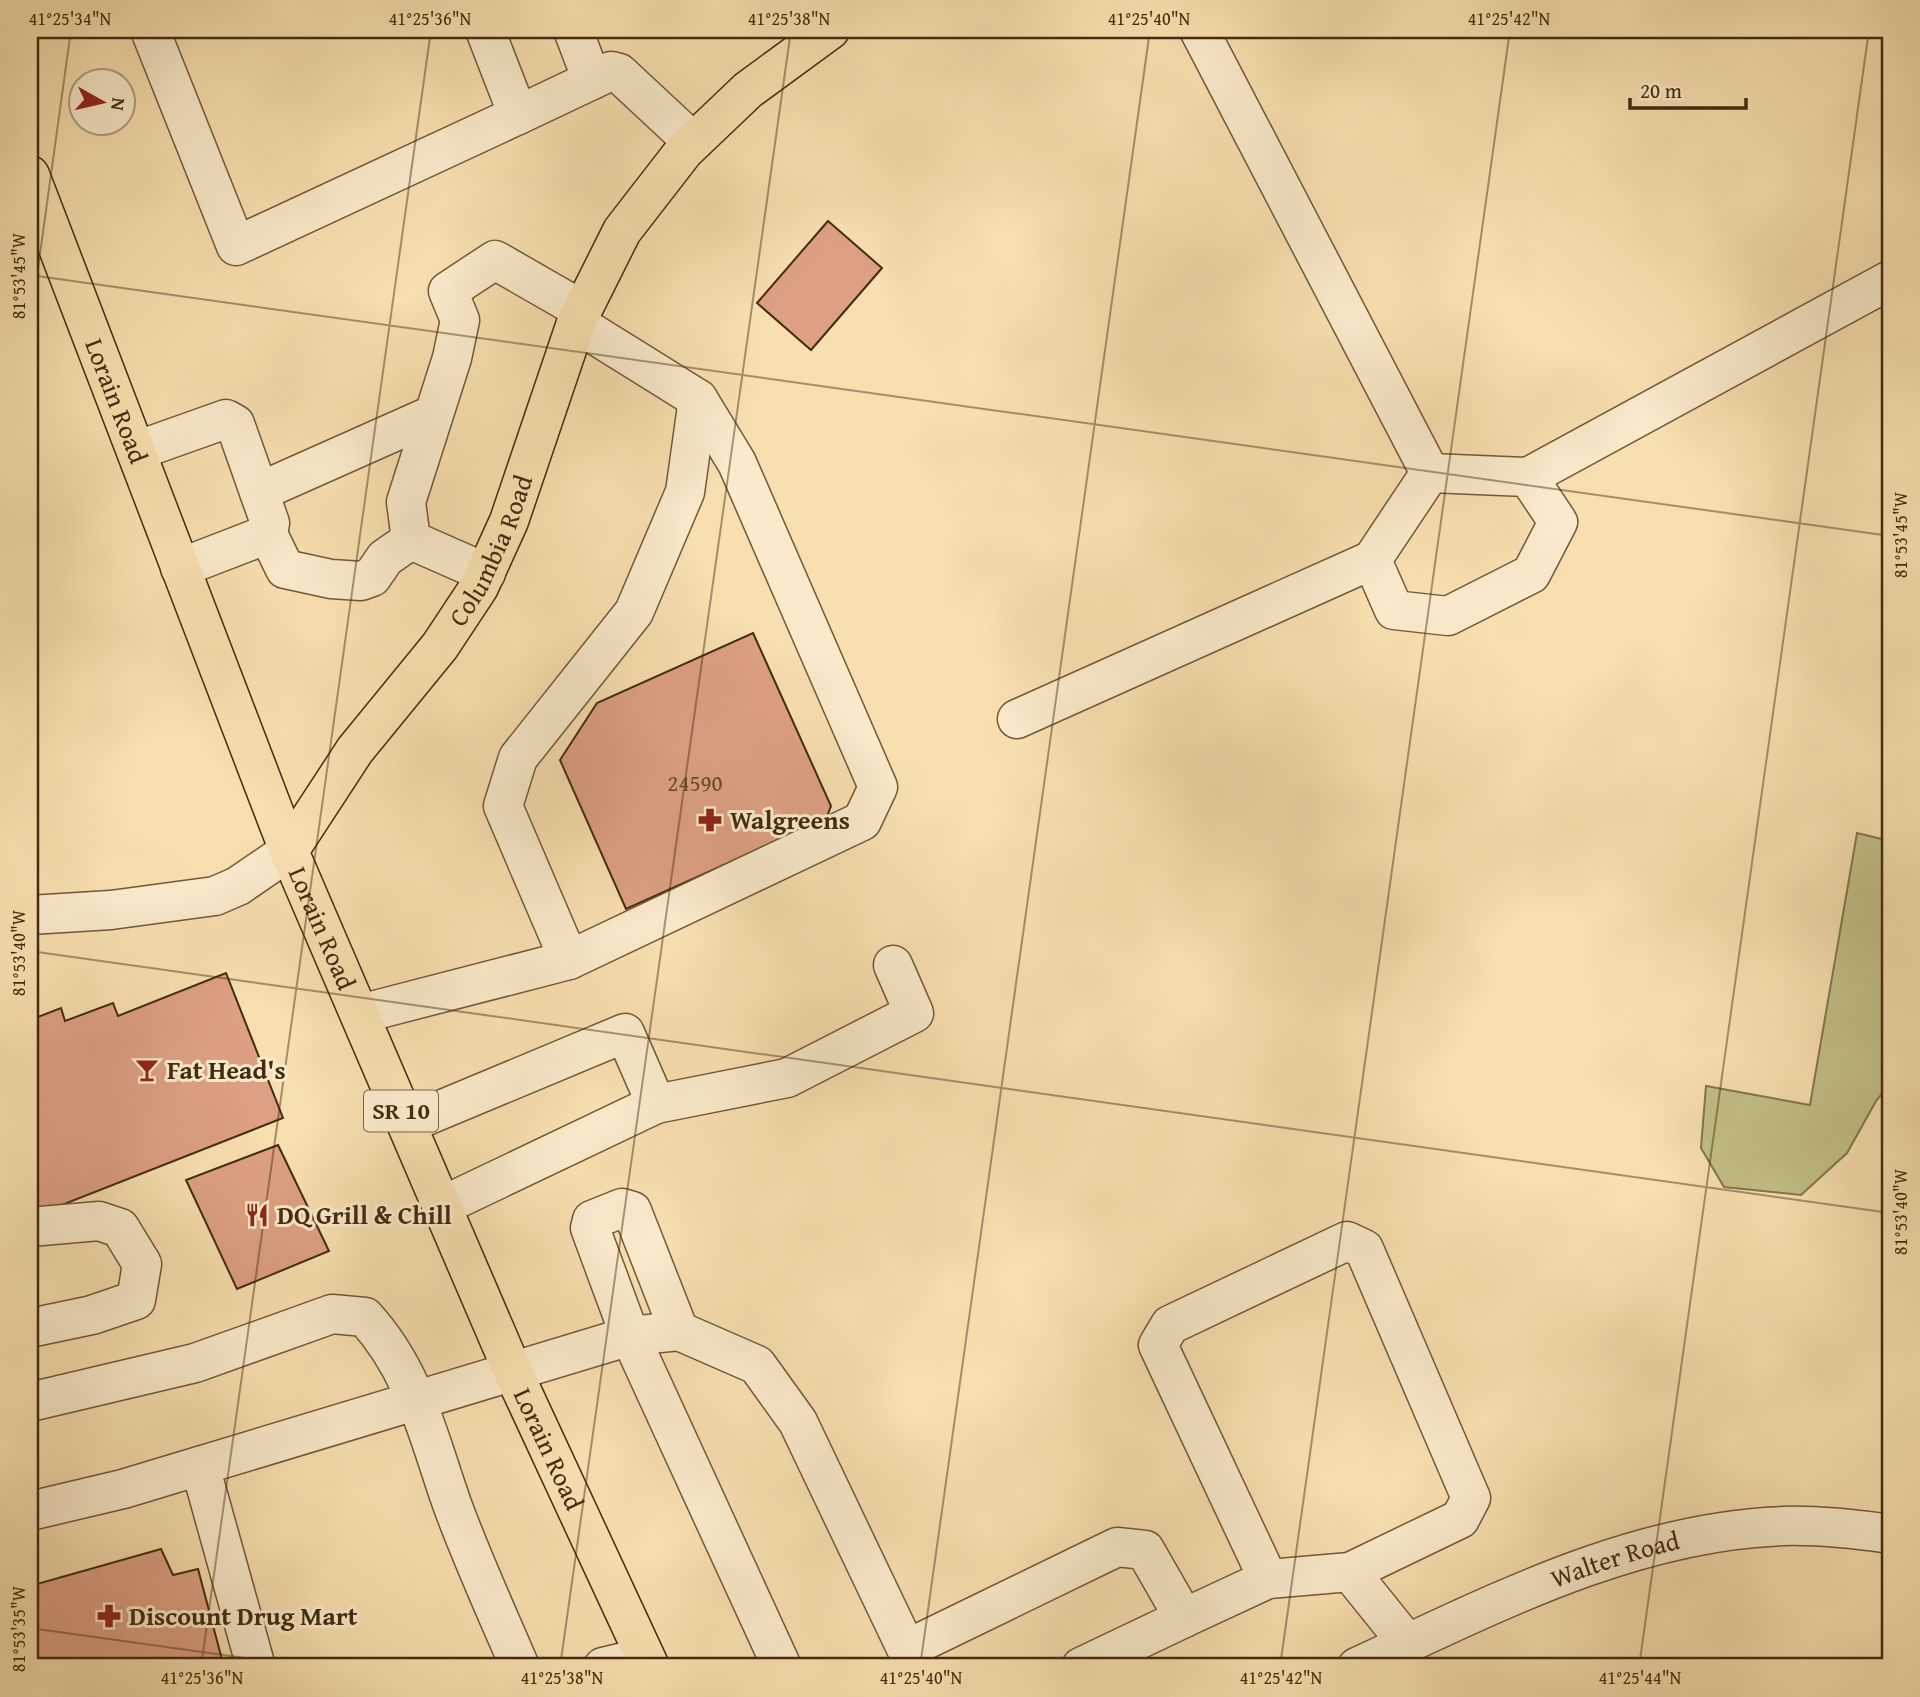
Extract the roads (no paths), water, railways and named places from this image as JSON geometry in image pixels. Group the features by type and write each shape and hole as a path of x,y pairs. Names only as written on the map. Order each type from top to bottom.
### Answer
{"main road":[{"name":"Columbia Road","path":"289,851 355,750 440,646 486,573 509,521 579,316 622,231 693,142 748,90 830,30"},
{"name":"Lorain Road","path":"30,175 289,851 513,1372 647,1662"}],"street":[{"path":"150,30 236,246 611,71 619,73 693,142"},
{"path":"485,30 518,115"},
{"path":"573,30 592,80"},
{"path":"1199,30 1430,473"},
{"path":"359,1014 569,960 862,821 878,787 737,463 698,399 495,260 448,291 460,320 452,358 406,502 411,540"},
{"path":"1430,473 1528,477 1890,280"},
{"path":"569,960 503,806 519,758 634,611 685,492 698,399"},
{"path":"259,492 432,415"},
{"path":"136,451 226,419 235,424 270,523 268,534 285,569 361,582 372,577 385,558 411,540"},
{"path":"1017,719 1372,560 1430,473"},
{"path":"1372,560 1394,610 1448,616 1531,574 1558,522 1528,477"},
{"path":"180,568 268,534"},
{"path":"411,540 486,573"},
{"name":"Columbia Road","path":"30,915 111,910 215,896 238,886 289,851"},
{"path":"442,1206 656,1104 788,1078 914,1013 893,965"},
{"path":"407,1124 625,1033 656,1104"},
{"path":"679,1331 632,1211 622,1208 592,1220 590,1228 630,1336 782,1667"},
{"path":"30,1227 99,1221 110,1224 120,1228 142,1264 135,1300 92,1315 30,1328"},
{"path":"1081,1667 1268,1579 1350,1572 1460,1519 1471,1498 1364,1249 1347,1241 1170,1325 1158,1345 1268,1579"},
{"path":"30,1402 195,1363 332,1314 365,1317 389,1343 418,1401 453,1506 520,1667"},
{"path":"30,1511 123,1489 630,1336 679,1331 757,1364 798,1422 911,1658 1117,1547 1145,1550 1184,1618"},
{"path":"200,1466 256,1667"},
{"name":"Walter Road","path":"1357,1667 1551,1580 1606,1560 1690,1537 1783,1526 1822,1526 1890,1534"},
{"path":"1350,1572 1408,1644"},
{"path":"603,1667 647,1662"}],"place":[{"name":"Walgreens","path":"710,820"},
{"name":"Fat Head's","path":"147,1070"},
{"name":"DQ Grill & Chill","path":"257,1215"},
{"name":"Discount Drug Mart","path":"109,1616"}]}
